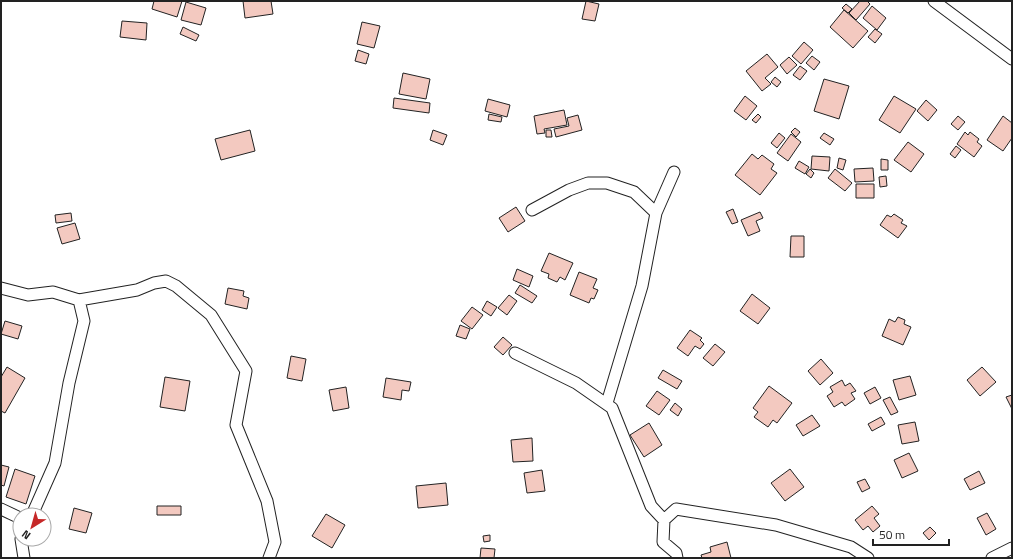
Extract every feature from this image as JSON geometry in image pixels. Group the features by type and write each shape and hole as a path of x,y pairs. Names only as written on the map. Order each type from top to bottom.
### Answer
{"street":[{"path":"934,1 1012,59"},
{"path":"607,403 642,286 656,213 674,172"},
{"path":"532,210 569,190 588,183 606,183 634,192 656,213"},
{"path":"1,288 28,295 53,292 80,300 137,290 154,283 166,281 176,286 211,315 246,371 236,425 267,500 275,542 269,558"},
{"path":"36,507 55,463 69,383 84,321 80,300"},
{"path":"516,353 576,383 607,403 612,408 651,506 664,520"},
{"path":"1,509 12,514"},
{"path":"677,558 676,553 663,542 664,520 676,509 776,525 851,547 868,558"},
{"path":"22,547 24,558"},
{"path":"992,558 1012,548"}],"building":[{"path":"154,1 182,1 177,17 152,9"},
{"path":"243,1 271,1 273,14 245,18"},
{"path":"586,1 599,4 595,21 582,19"},
{"path":"860,1 867,1 870,4 856,20 849,13"},
{"path":"186,2 206,8 201,25 181,20"},
{"path":"846,4 852,9 848,13 842,8"},
{"path":"872,6 886,18 877,30 863,18"},
{"path":"844,10 868,31 853,48 830,27"},
{"path":"122,21 147,23 146,40 120,37"},
{"path":"362,22 380,26 374,48 357,44"},
{"path":"183,27 199,35 196,41 180,34"},
{"path":"875,29 882,34 875,43 868,37"},
{"path":"804,42 813,50 801,64 792,56"},
{"path":"358,50 369,54 366,64 355,61"},
{"path":"767,54 778,67 765,78 771,84 762,91 746,71"},
{"path":"812,56 820,62 814,70 806,63"},
{"path":"789,57 797,65 787,74 780,65"},
{"path":"800,66 807,71 800,80 793,75"},
{"path":"403,73 430,79 426,99 399,94"},
{"path":"775,77 781,82 777,87 771,82"},
{"path":"824,79 849,86 839,119 814,111"},
{"path":"745,96 757,106 746,120 734,111"},
{"path":"894,96 916,109 900,133 879,120"},
{"path":"394,98 430,103 429,113 393,108"},
{"path":"488,99 510,105 507,117 485,111"},
{"path":"926,100 937,110 928,121 917,111"},
{"path":"564,110 567,125 544,129 545,133 537,134 534,116"},
{"path":"489,114 502,117 501,122 488,120"},
{"path":"758,114 761,117 756,123 752,120"},
{"path":"578,115 582,130 556,137 554,129 569,126 567,118"},
{"path":"958,116 965,122 958,130 951,124"},
{"path":"1003,116 1012,123 1012,138 1003,151 987,140"},
{"path":"795,128 800,132 796,137 791,132"},
{"path":"250,130 255,151 221,160 215,139"},
{"path":"433,130 447,135 443,145 430,140"},
{"path":"546,130 551,130 552,137 546,137"},
{"path":"965,132 968,135 970,132 979,139 977,142 982,146 974,157 957,144"},
{"path":"779,133 785,138 777,148 771,143"},
{"path":"824,133 834,139 830,145 820,138"},
{"path":"791,134 801,142 788,161 777,153"},
{"path":"908,142 924,154 911,172 894,160"},
{"path":"956,146 961,150 955,158 950,154"},
{"path":"752,154 758,159 762,155 774,164 771,169 777,173 760,195 735,175"},
{"path":"812,156 830,157 829,171 811,169"},
{"path":"839,158 846,160 843,170 837,168"},
{"path":"881,159 888,160 888,170 881,170"},
{"path":"799,161 809,167 805,174 795,168"},
{"path":"873,168 874,181 855,182 854,169"},
{"path":"810,169 814,173 811,178 806,174"},
{"path":"835,169 852,183 845,191 828,178"},
{"path":"886,176 887,186 880,187 879,177"},
{"path":"856,184 874,184 874,198 856,198"},
{"path":"516,207 525,221 508,232 499,218"},
{"path":"733,209 738,222 732,224 726,212"},
{"path":"760,212 763,218 756,221 760,231 748,236 741,220"},
{"path":"71,213 72,221 56,223 55,215"},
{"path":"894,214 903,220 901,223 907,226 898,238 880,225 887,215 891,217"},
{"path":"75,223 80,239 62,244 57,228"},
{"path":"791,236 804,236 804,257 790,257"},
{"path":"549,253 573,263 565,280 560,277 557,282 548,278 549,274 541,271"},
{"path":"517,269 533,276 529,287 513,280"},
{"path":"579,272 597,279 593,288 598,290 594,299 591,298 589,303 570,295"},
{"path":"520,285 537,296 532,303 515,293"},
{"path":"228,288 244,291 243,296 249,298 247,309 225,304"},
{"path":"752,294 770,308 758,324 740,311"},
{"path":"509,295 517,301 507,315 498,308"},
{"path":"487,301 497,307 491,316 482,310"},
{"path":"472,307 483,315 472,329 461,321"},
{"path":"898,317 905,320 904,324 911,327 903,345 882,336 889,319 895,322"},
{"path":"5,321 22,326 18,339 1,334"},
{"path":"460,325 470,329 466,339 456,336"},
{"path":"690,330 702,338 700,340 704,344 700,349 695,346 688,356 677,348"},
{"path":"503,337 512,345 503,355 494,347"},
{"path":"715,344 725,352 713,366 703,358"},
{"path":"291,356 306,359 302,381 287,378"},
{"path":"821,359 833,373 820,385 808,371"},
{"path":"7,367 25,378 5,413 1,411 1,377"},
{"path":"982,367 996,382 980,396 967,380"},
{"path":"663,370 682,381 677,389 658,378"},
{"path":"910,376 916,395 899,400 893,380"},
{"path":"165,377 190,381 185,411 160,407"},
{"path":"386,378 411,382 409,391 402,390 401,400 383,397"},
{"path":"842,380 845,386 850,383 856,391 851,393 855,399 845,406 842,402 834,407 827,396 833,392 830,387"},
{"path":"769,386 792,403 777,423 773,420 768,427 754,417 758,412 753,408"},
{"path":"346,387 349,408 333,411 329,390"},
{"path":"875,387 881,398 870,404 864,393"},
{"path":"657,391 670,400 659,415 646,406"},
{"path":"1012,395 1012,409 1006,397"},
{"path":"890,397 898,412 891,415 883,400"},
{"path":"675,403 682,409 678,416 670,410"},
{"path":"812,415 820,426 803,436 796,425"},
{"path":"881,417 885,424 872,431 868,424"},
{"path":"915,422 919,441 902,444 898,425"},
{"path":"649,423 662,445 644,457 630,435"},
{"path":"532,438 533,461 513,462 511,440"},
{"path":"909,453 918,471 902,478 894,460"},
{"path":"1,465 9,467 4,486 1,485"},
{"path":"15,469 35,476 26,504 6,497"},
{"path":"790,469 804,487 785,501 771,483"},
{"path":"542,470 545,491 527,493 524,473"},
{"path":"979,471 985,483 970,490 964,479"},
{"path":"865,479 870,488 862,492 857,482"},
{"path":"446,483 448,505 418,508 416,486"},
{"path":"157,506 181,506 181,515 157,515"},
{"path":"872,506 879,514 874,518 880,526 873,532 868,526 863,530 855,520"},
{"path":"74,508 92,513 86,533 69,529"},
{"path":"987,513 996,529 986,535 977,518"},
{"path":"326,514 345,525 332,548 312,536"},
{"path":"930,527 936,533 929,540 923,533"},
{"path":"490,535 490,541 484,542 483,536"},
{"path":"727,542 731,558 702,558 701,555 711,552 710,547"},
{"path":"481,548 495,549 494,558 480,558"}]}
